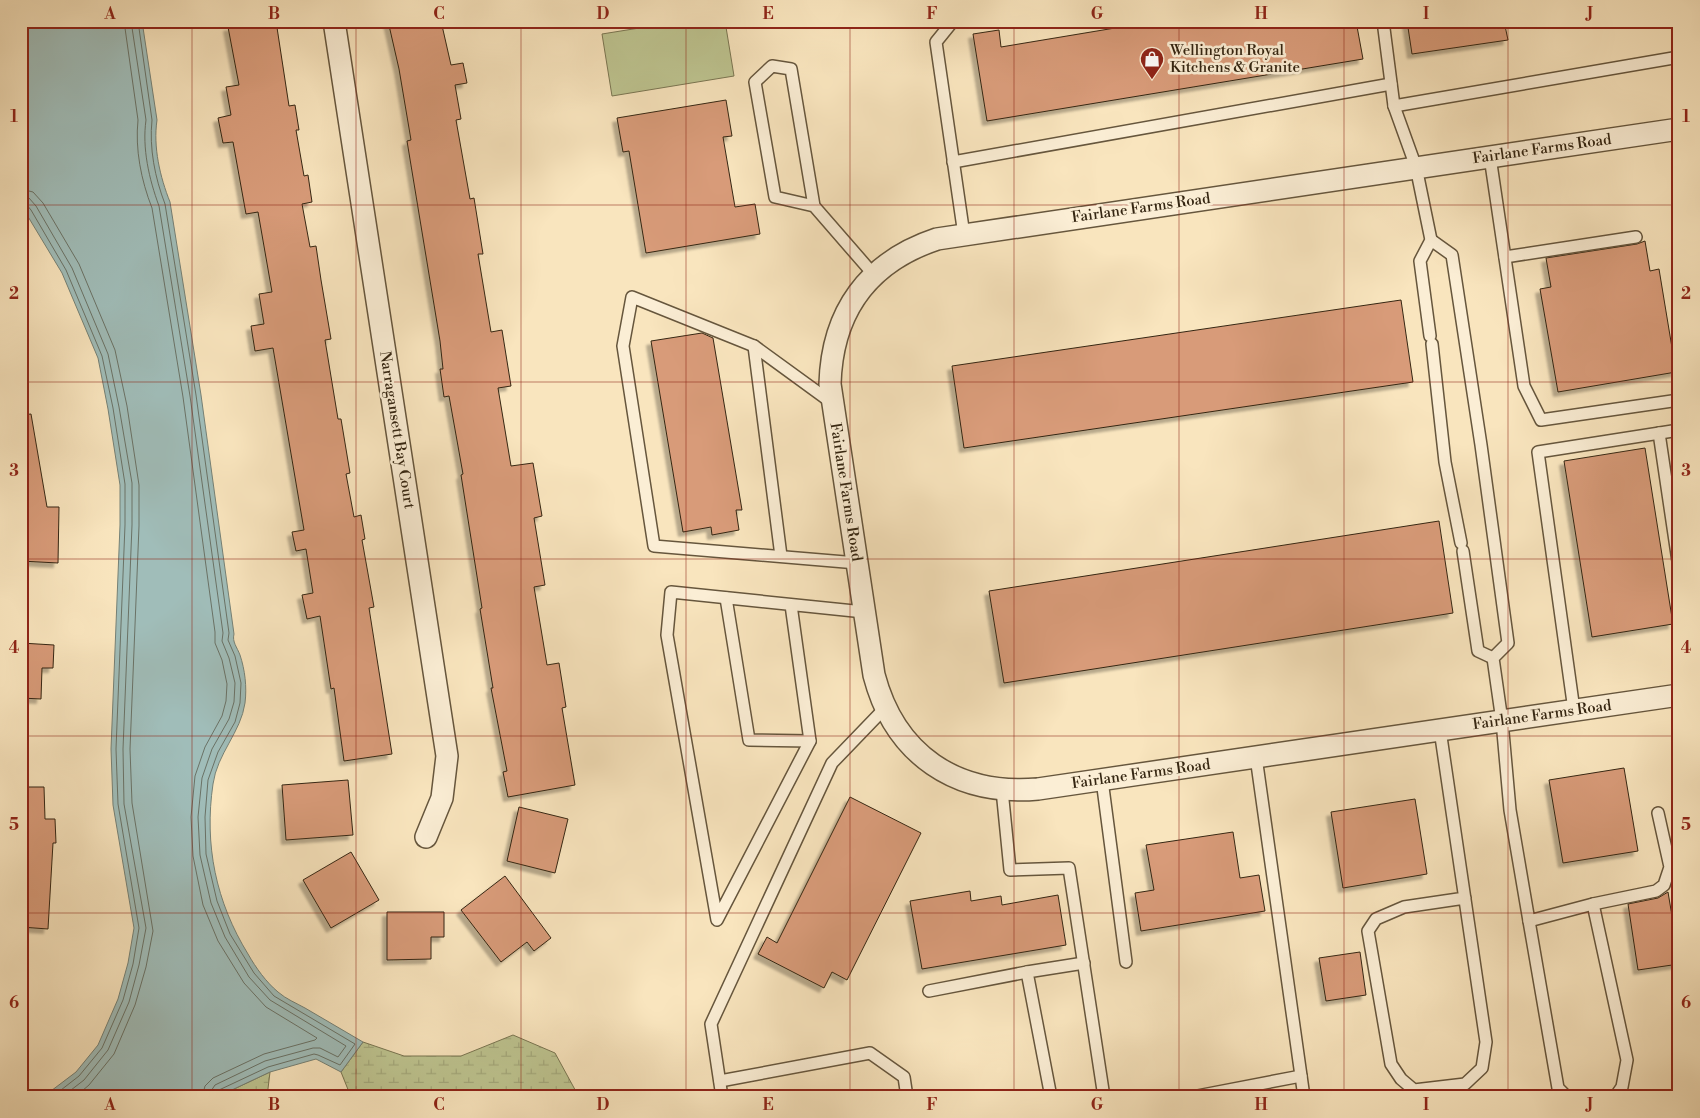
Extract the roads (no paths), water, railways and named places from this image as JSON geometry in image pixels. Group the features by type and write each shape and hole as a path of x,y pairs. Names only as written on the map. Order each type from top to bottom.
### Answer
{"street":[{"name":"Narragansett Bay Court","path":"334,21 446,756 442,798 426,837"},
{"name":"Fairlane Farms Road","path":"1679,129 937,239 917,246 887,263 874,275 852,302 838,333 830,367 831,402 874,675 885,708 904,737 929,761 943,771 968,783 1002,790 1038,789 1679,695"}],"lane":[{"path":"953,21 936,42 964,235"},
{"path":"1383,21 1394,106 1416,167 1431,240 1420,261 1445,462 1462,547 1478,651 1493,658"},
{"path":"1394,106 1679,57"},
{"path":"814,206 775,196 755,82 772,66 791,69 814,206 874,275"},
{"path":"953,162 1391,84"},
{"path":"1490,156 1524,386 1541,420 1679,400"},
{"path":"1505,258 1636,237"},
{"path":"1431,240 1452,255 1482,445 1508,643 1493,658"},
{"path":"831,402 754,346 632,297 623,346 654,546 857,563"},
{"path":"754,346 781,556"},
{"path":"1574,710 1538,452 1679,430"},
{"path":"1658,433 1679,568"},
{"path":"791,604 810,741 717,920 667,635 670,592 791,604 864,612"},
{"path":"726,598 749,740 810,741"},
{"path":"1493,658 1502,721 1510,810 1528,920 1558,1088 1567,1097"},
{"path":"722,1097 711,1024 832,763 885,708"},
{"path":"1440,730 1465,898 1486,1042 1482,1068 1466,1084 1414,1090 1401,1079 1391,1064 1368,931 1376,919 1404,907 1465,898"},
{"path":"1256,757 1304,1097"},
{"path":"1102,780 1126,962"},
{"path":"1002,790 1010,870 1069,868 1104,1097"},
{"path":"1528,920 1656,891 1664,885 1670,867 1658,813"},
{"path":"1593,904 1627,1060 1622,1087 1615,1097"},
{"path":"929,991 1084,962"},
{"path":"1028,972 1051,1097"},
{"path":"720,1081 870,1053 904,1077 907,1097"},
{"path":"1192,1097 1301,1076"}],"water":[{"path":"21,21 142,21 157,120 158,162 170,202 201,395 234,640 242,661 245,679 246,697 243,714 219,763 213,784 210,829 215,872 220,893 237,934 265,979 284,997 363,1042 341,1072 316,1059 270,1072 217,1097 43,1097 76,1072 98,1045 118,999 128,963 134,928 113,805 111,749 120,485 98,358 62,273 21,205"}],"place":[{"name":"Wellington Royal Kitchens & Granite","path":"1152,80"}]}
